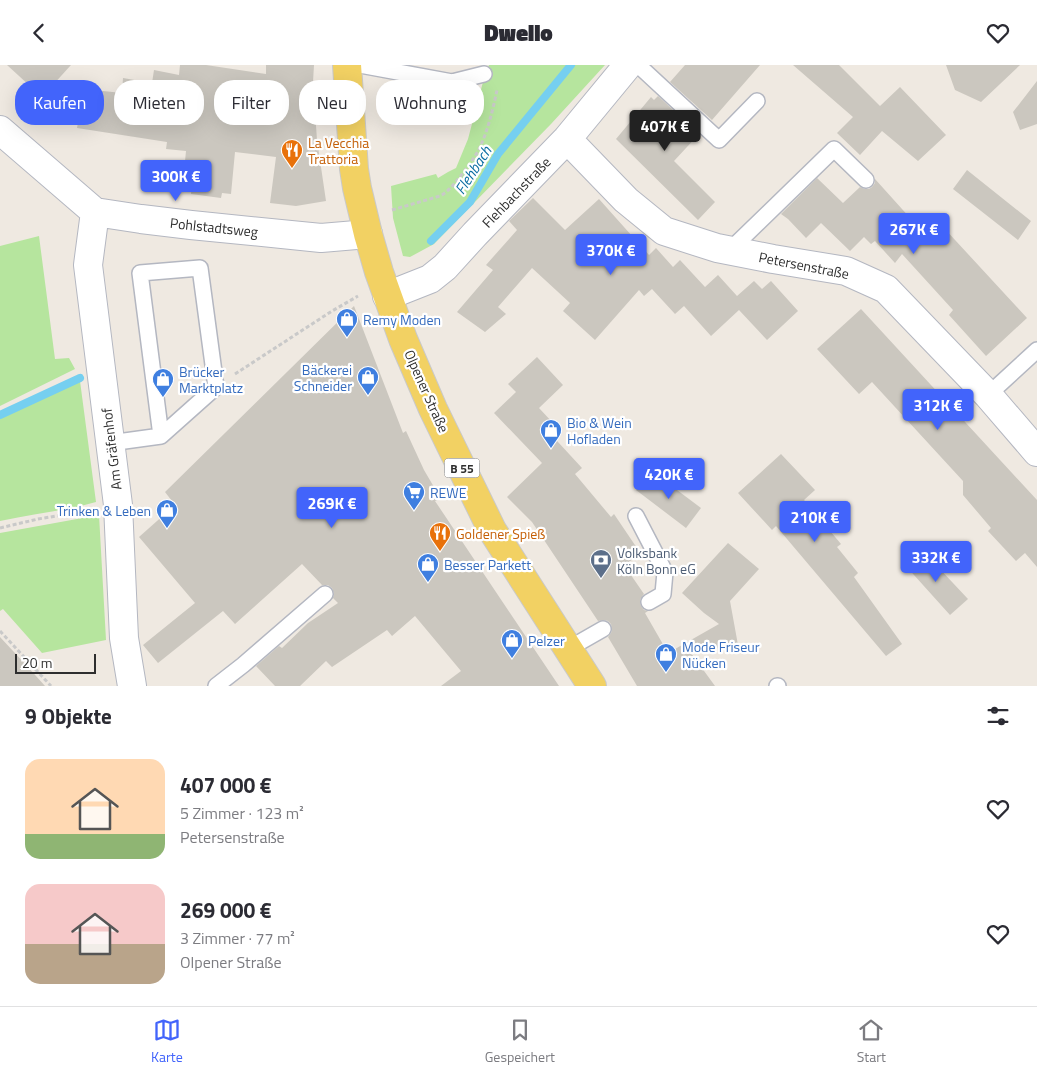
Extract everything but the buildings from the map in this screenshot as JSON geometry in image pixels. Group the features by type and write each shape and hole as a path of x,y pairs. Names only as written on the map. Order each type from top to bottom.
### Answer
{"main road":[{"name":"Olpener Straße","path":"347,65 354,169 368,234 403,339 433,409 492,530 592,686"}],"street":[{"name":"Flehbachstraße","path":"388,296 430,279 445,267 566,139 628,65"},
{"path":"0,131 95,212"},
{"name":"Petersenstraße","path":"566,139 626,200 664,231 730,250 846,271 886,289 988,395 1037,452"},
{"name":"Pohlstadtsweg","path":"95,212 191,225 321,238 368,234"},
{"name":"Am Gräfenhof","path":"95,212 88,265 118,505 124,638 132,686"}],"lane":[{"path":"360,65 452,82 484,74"},
{"path":"638,65 719,140 757,101"},
{"path":"730,250 834,149 866,180"},
{"path":"110,443 161,436 216,387 200,268 140,273 161,436"},
{"path":"988,395 1037,350"},
{"path":"636,516 665,572 663,594 649,602"},
{"path":"216,686 325,594"},
{"path":"568,649 603,629"}],"path":[{"path":"392,210 440,196 452,187 480,148 498,84"},
{"path":"216,387 358,296"},
{"path":"0,528 38,519 118,505"},
{"path":"0,631 51,686"}],"green space":[{"path":"489,65 605,65 551,124 434,244 410,257 403,256 393,218 391,186 436,174 438,178 456,168 472,125 484,125 484,80"},
{"path":"39,236 55,359 69,358 75,369 0,406 0,246"},
{"path":"80,381 96,502 0,521 0,417"},
{"path":"99,515 106,640 42,653 3,609 0,611 0,533"}],"waterway":[{"name":"Flehbach","path":"431,241 470,202 498,154 571,65"},
{"name":"Flehbach","path":"0,415 80,378"}],"place":[{"name":"La Vecchia Trattoria","path":"292,169"},
{"name":"Remy Moden","path":"347,338"},
{"name":"Bäckerei Schneider","path":"368,396"},
{"name":"Brücker Marktplatz","path":"163,398"},
{"name":"Bio & Wein Hofladen","path":"551,449"},
{"name":"REWE","path":"414,511"},
{"name":"Trinken & Leben","path":"167,529"},
{"name":"Goldener Spieß","path":"440,552"},
{"name":"Volksbank Köln Bonn eG","path":"601,579"},
{"name":"Besser Parkett","path":"428,583"},
{"name":"Pelzer","path":"512,659"},
{"name":"Mode Friseur Nücken","path":"666,673"}]}
